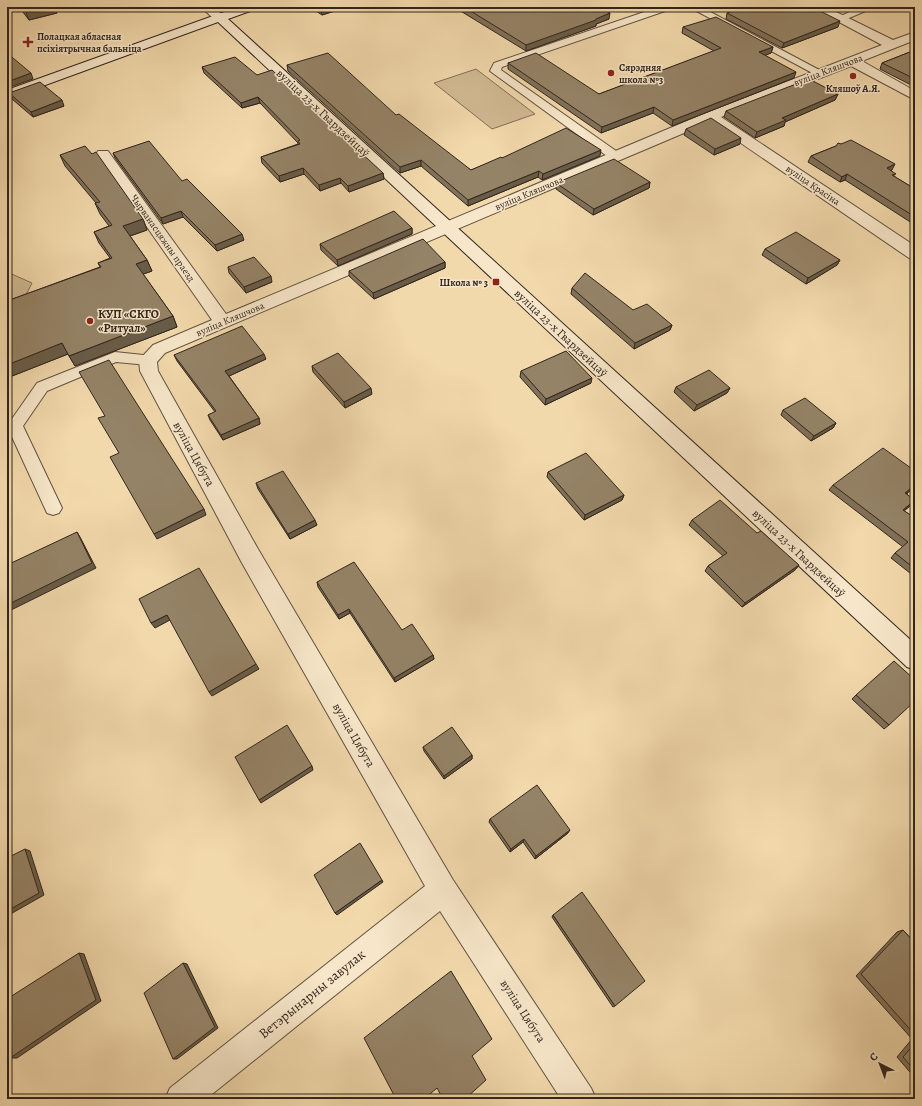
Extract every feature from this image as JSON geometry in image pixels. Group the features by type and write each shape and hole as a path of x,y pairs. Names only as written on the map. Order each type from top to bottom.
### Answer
{"street":[{"path":"7,95 213,12 249,7"},
{"path":"817,7 892,45"},
{"name":"вуліца 23-х Гвардзейцаў","path":"213,12 915,659"},
{"name":"вуліца Кляшчова","path":"148,360 158,349 223,323 711,116 915,36"},
{"path":"852,61 915,96"},
{"name":"вуліца Красіна","path":"711,116 915,254"},
{"name":"Чырванасцяжны праезд","path":"103,154 223,323"},
{"name":"вуліца Цябута","path":"148,360 149,371 250,556 443,890 580,1099"},
{"name":"Ветэрынарны завулак","path":"181,1099 443,890"}],"lane":[{"path":"615,156 496,71 498,65 668,7"},
{"path":"694,7 820,73"},
{"path":"839,19 870,7"},
{"path":"53,508 15,426 42,387 115,357 148,360"}],"shaded area":[{"path":"476,69 535,114 492,129 434,83"},
{"path":"7,272 32,283 21,305 7,310"}],"building":[{"path":"317,7 330,7 321,10"},
{"path":"464,7 599,7 610,13 596,20 526,45"},
{"path":"746,7 812,7 840,21 784,43 727,13"},
{"path":"716,17 773,47 759,52 796,72 673,120 654,107 602,127 508,63 536,53 599,94 721,48 683,27"},
{"path":"915,50 915,79 882,63"},
{"path":"7,53 31,73 7,82"},
{"path":"328,53 396,115 399,114 471,170 501,157 502,158 566,128 601,150 543,174 539,171 468,200 421,160 400,167 287,65"},
{"path":"235,57 257,75 272,70 383,173 348,186 340,178 319,185 303,168 279,176 261,157 300,144 298,141 300,140 258,97 241,103 202,67"},
{"path":"809,79 838,94 782,118 786,120 757,132 726,111"},
{"path":"40,82 62,100 31,112 9,93"},
{"path":"711,118 741,138 715,149 686,129"},
{"path":"851,140 895,164 887,168 896,174 892,175 915,189 915,217 847,174 842,177 811,156 836,146 838,143 841,144"},
{"path":"149,141 182,181 187,179 242,234 215,245 181,211 161,218 113,153"},
{"name":"КУП «СКГО «Ритуал»","path":"85,146 92,154 96,152 143,219 123,226 147,260 136,264 173,316 69,356 62,343 7,365 7,301 101,267 98,263 112,258 94,232 112,225 95,203 100,202 60,155"},
{"path":"614,159 650,182 594,209 556,183"},
{"path":"394,211 412,228 337,260 320,244"},
{"path":"796,232 840,260 808,278 765,249"},
{"path":"423,239 445,262 373,293 349,271"},
{"path":"254,257 271,276 244,287 228,267"},
{"path":"585,273 633,310 647,304 672,325 635,343 572,288"},
{"path":"242,326 264,354 225,371 259,418 221,435 208,415 216,411 174,355"},
{"path":"566,351 592,378 546,399 521,371"},
{"path":"338,353 371,388 344,402 312,366"},
{"path":"109,360 204,509 154,534 110,457 119,453 98,418 105,416 79,372"},
{"path":"709,370 730,388 697,405 676,387"},
{"path":"805,398 836,423 814,436 783,410"},
{"path":"883,448 915,471 915,485 905,493 915,500 903,510 915,518 915,569 895,553 908,542 833,485"},
{"path":"586,453 624,495 585,515 548,472"},
{"path":"283,471 315,520 288,534 256,483"},
{"path":"720,500 757,533 761,531 799,565 745,603 708,566 727,553 692,520"},
{"path":"77,532 92,563 7,605 7,565"},
{"path":"354,562 402,630 412,624 433,655 394,678 349,609 338,615 317,582"},
{"path":"199,568 256,664 209,692 167,615 151,623 139,599"},
{"path":"894,661 915,680 915,701 889,725 856,695"},
{"path":"287,725 312,766 259,800 235,757"},
{"path":"452,727 472,755 444,776 423,747"},
{"path":"537,785 570,830 536,856 524,839 511,849 490,819"},
{"path":"360,843 382,880 335,913 314,875"},
{"path":"25,849 39,893 7,911 7,858"},
{"path":"582,892 645,981 615,1006 553,915"},
{"path":"903,930 915,943 915,1035 861,974"},
{"path":"79,953 96,1000 10,1058 7,1047 7,999"},
{"path":"183,963 215,1027 173,1059 144,993"},
{"path":"451,971 492,1039 472,1056 486,1080 465,1099 443,1099 437,1088 424,1099 396,1099 364,1038"},
{"path":"915,1043 915,1071 903,1057"}],"place":[{"name":"Полацкая абласная псіхіятрычная бальніца","path":"28,42"},
{"name":"Сярэдняя школа №3","path":"611,73"},
{"name":"Кляшоў А.Я.","path":"853,76"},
{"name":"Школа № 3","path":"496,282"},
{"name":"КУП «СКГО «Ритуал»","path":"90,321"}]}
